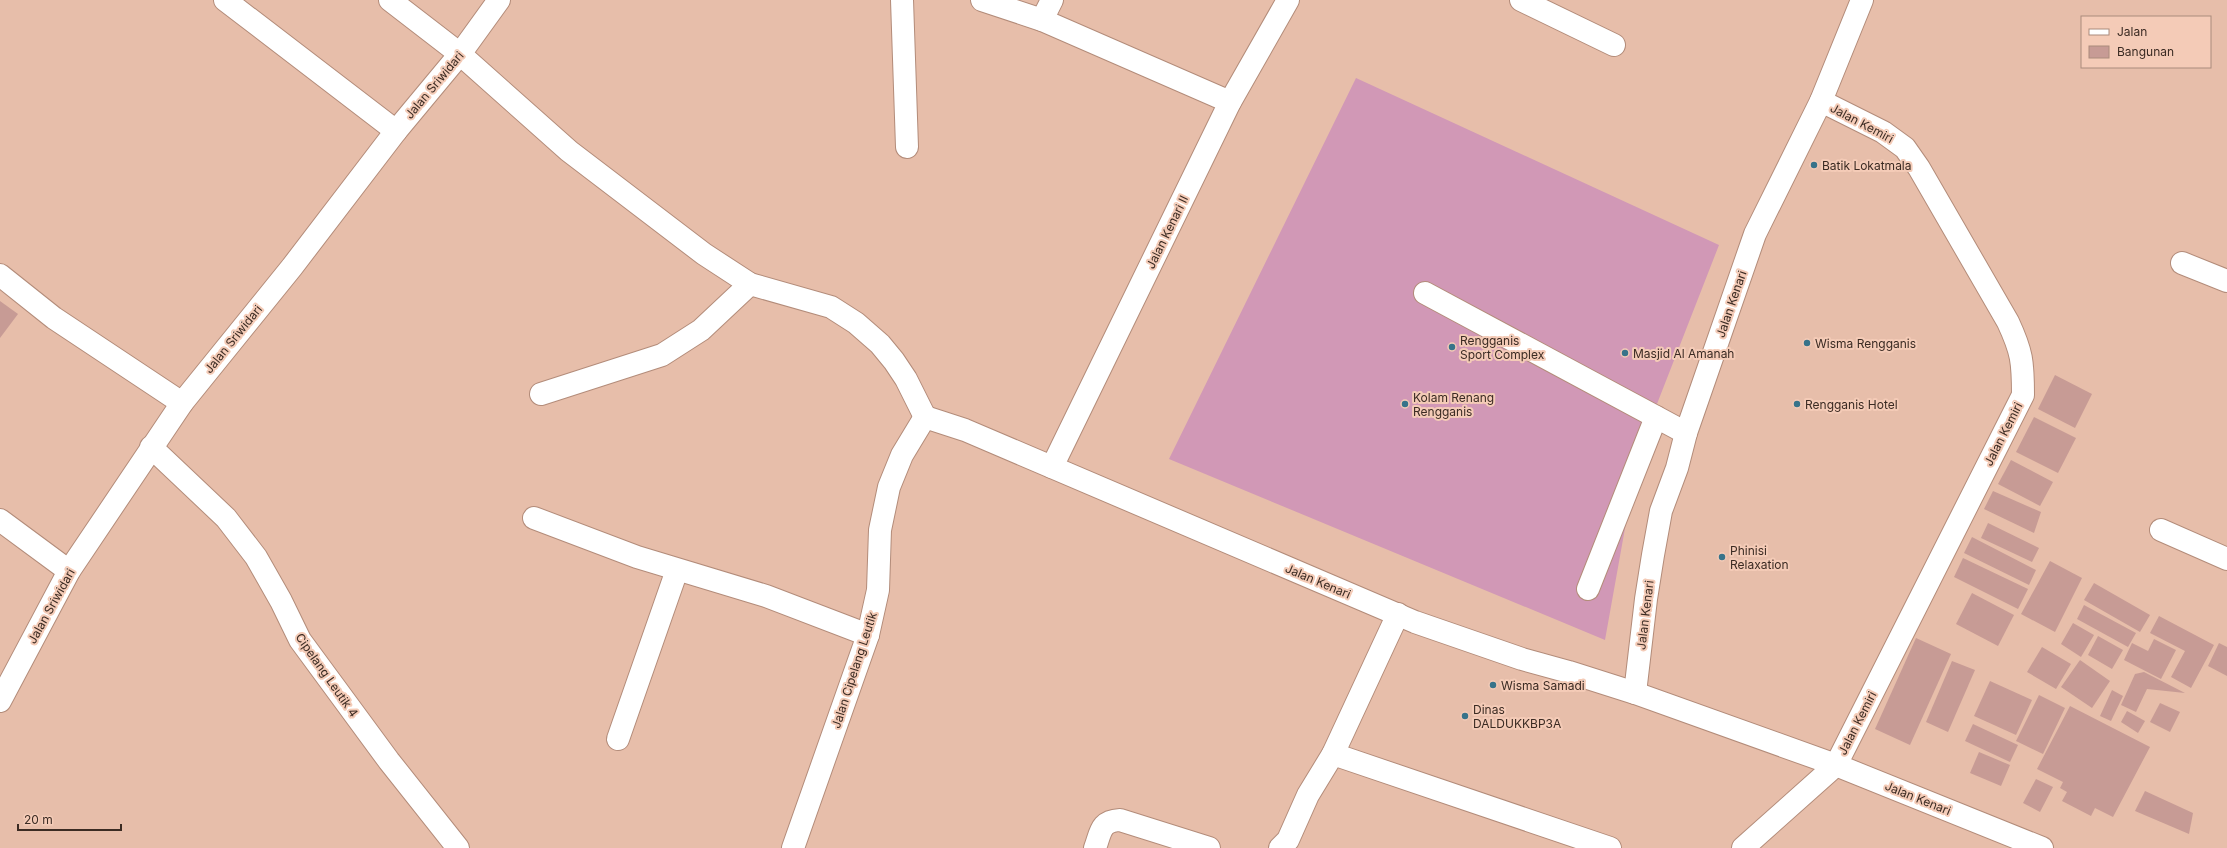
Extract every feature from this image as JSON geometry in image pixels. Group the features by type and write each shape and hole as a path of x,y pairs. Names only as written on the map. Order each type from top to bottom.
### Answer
{"street":[{"path":"226,0 396,131"},
{"path":"390,0 460,54 569,151 704,254 750,284 831,307 856,323 880,344 894,361 906,379 924,417 965,430 1052,467"},
{"name":"Jalan Sriwidari","path":"0,700 69,571 182,403 292,267 396,131 460,54 499,0"},
{"path":"902,0 908,146"},
{"path":"982,0 1042,20 1230,102"},
{"path":"1042,20 1052,0"},
{"name":"Jalan Kenari II","path":"1052,467 1230,102 1288,0"},
{"path":"1521,0 1614,45"},
{"name":"Jalan Kenari","path":"1635,694 1646,598 1653,555 1662,511 1677,468 1686,432 1755,234 1821,101 1862,0"},
{"name":"Jalan Kemiri","path":"1821,101 1883,132 1905,148 1919,168 2008,322 2022,358 2023,373 2023,395 1836,765"},
{"path":"2182,263 2227,281"},
{"path":"0,275 54,318 182,403"},
{"path":"541,394 662,355 701,330 750,284"},
{"path":"1425,293 1686,432"},
{"name":"Jalan Cipelang Leutik","path":"794,848 868,635 878,590 880,530 889,487 902,455 924,417"},
{"path":"1588,589 1656,417"},
{"name":"Cipelang Leutik 4","path":"151,447 230,523 256,557 281,601 300,640 389,761 458,848"},
{"name":"Jalan Kenari","path":"1052,467 1422,625 1522,659 1569,672 1635,694 1836,765 2042,848"},
{"path":"534,518 677,570 766,596 868,635"},
{"path":"0,520 69,571"},
{"path":"2162,530 2227,559"},
{"path":"618,739 677,570"},
{"path":"1280,848 1288,840 1308,795 1333,754 1398,614"},
{"path":"1333,754 1610,848"},
{"path":"1743,848 1836,765"},
{"path":"1095,848 1104,825 1110,820 1120,820 1209,848"}],"shaded area":[{"name":"Rengganis Sport Complex","path":"1356,78 1719,245 1639,450 1605,640 1169,459"}],"building":[{"path":"0,301 18,314 0,338"},
{"path":"2055,375 2092,394 2075,428 2038,409"},
{"path":"2034,417 2076,438 2058,473 2016,452"},
{"path":"2011,460 2053,482 2040,506 1998,484"},
{"path":"1993,491 2041,512 2034,533 1984,509"},
{"path":"1988,523 2039,548 2032,562 1981,538"},
{"path":"1972,537 2036,570 2029,585 1964,553"},
{"path":"1963,558 2028,589 2018,609 1954,577"},
{"path":"2050,561 2082,578 2055,632 2021,614"},
{"path":"2094,583 2150,615 2140,632 2084,600"},
{"path":"1972,593 2014,615 1998,646 1956,624"},
{"path":"2084,605 2136,633 2128,647 2077,619"},
{"path":"2159,616 2214,645 2191,688 2171,677 2185,651 2150,633"},
{"path":"2073,623 2094,635 2081,657 2061,644"},
{"path":"2098,636 2123,650 2112,669 2088,655"},
{"path":"1916,638 1951,654 1910,745 1875,729"},
{"path":"2154,639 2176,650 2161,679 2124,660 2132,643 2148,651"},
{"path":"2219,643 2227,647 2227,676 2208,666"},
{"path":"2042,647 2071,664 2056,689 2027,672"},
{"path":"2080,660 2110,681 2092,708 2061,687"},
{"path":"1952,661 1975,670 1948,732 1926,722"},
{"path":"2144,672 2185,693 2147,689 2136,712 2121,705 2135,674"},
{"path":"1990,681 2032,700 2016,735 1974,716"},
{"path":"2112,690 2123,696 2111,721 2100,716"},
{"path":"2039,695 2065,708 2043,754 2016,741"},
{"path":"2160,703 2180,712 2170,732 2150,722"},
{"path":"2070,706 2150,747 2113,817 2095,808 2091,816 2062,801 2067,792 2060,788 2063,782 2037,769"},
{"path":"2127,711 2145,721 2138,733 2121,722"},
{"path":"1973,724 2018,745 2010,762 1965,741"},
{"path":"1979,752 2010,765 2001,786 1970,773"},
{"path":"2036,779 2053,787 2040,812 2023,803"},
{"path":"2145,791 2193,813 2189,834 2135,811"}],"place":[{"name":"Batik Lokatmala","path":"1814,165"},
{"name":"Wisma Rengganis","path":"1807,343"},
{"name":"Rengganis Sport Complex","path":"1452,347"},
{"name":"Masjid Al Amanah","path":"1625,353"},
{"name":"Kolam Renang Rengganis","path":"1405,404"},
{"name":"Rengganis Hotel","path":"1797,404"},
{"name":"Phinisi Relaxation","path":"1722,557"},
{"name":"Wisma Samadi","path":"1493,685"},
{"name":"Dinas DALDUKKBP3A","path":"1465,716"}]}
